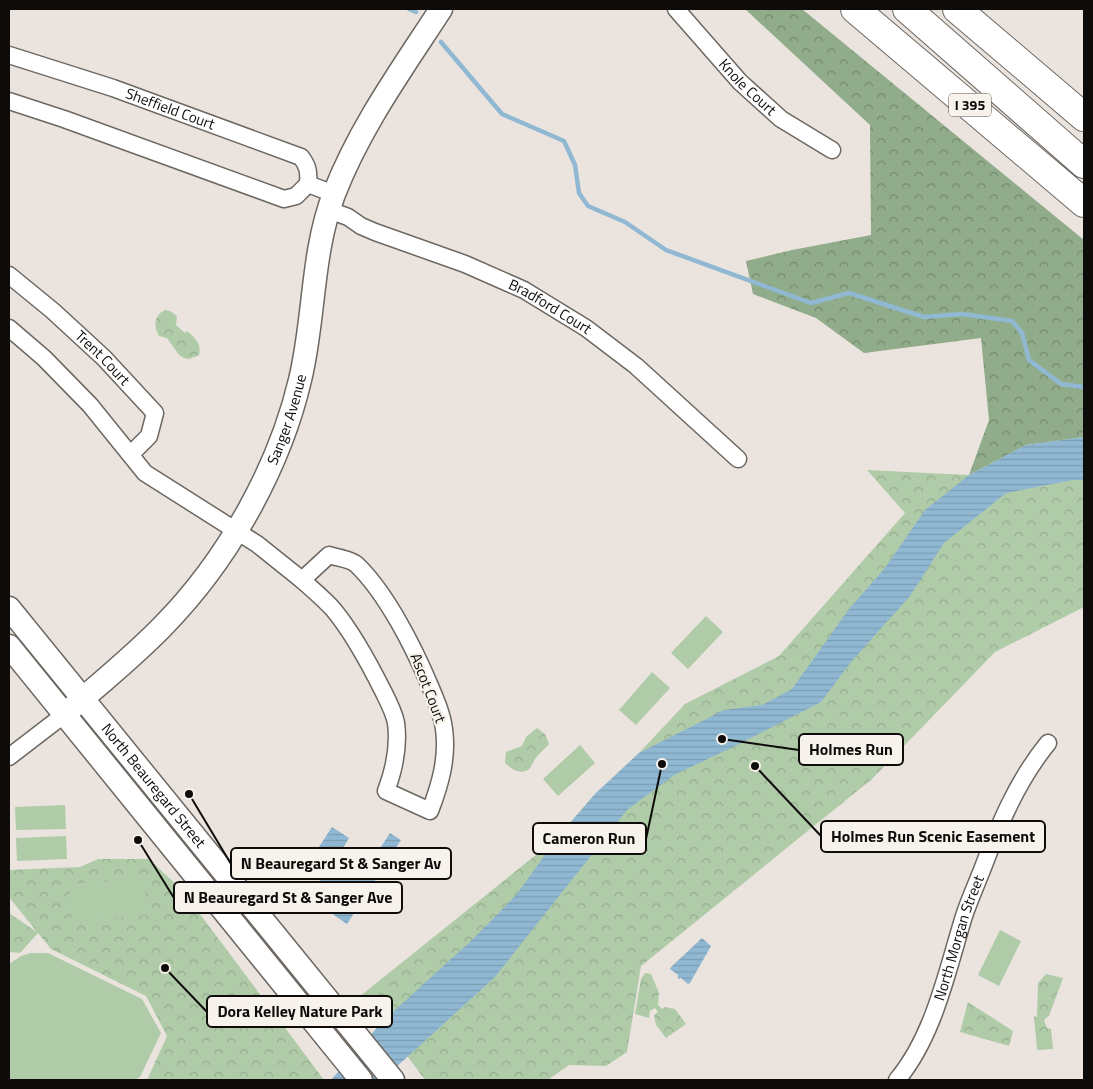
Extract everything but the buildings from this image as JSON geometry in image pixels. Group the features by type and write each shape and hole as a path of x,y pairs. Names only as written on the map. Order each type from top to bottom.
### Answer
{"highway":[{"name":"I 395","path":"855,9 1084,203"},
{"path":"907,9 1084,164"},
{"path":"957,9 1084,117"}],"main road":[{"name":"Sanger Avenue","path":"65,714 128,660 186,601 236,530 266,475 292,409 306,354 320,241 331,202 351,155 370,119 395,77 441,9"},
{"name":"North Beauregard Street","path":"9,608 393,1080"},
{"name":"North Beauregard Street","path":"9,646 361,1080"}],"street":[{"name":"Knole Court","path":"676,9 740,82 781,119 832,150"},
{"name":"Sheffield Court","path":"9,55 129,94 301,156 307,164 309,173 308,184"},
{"path":"9,101 64,119 284,199 296,196 308,184 331,202"},
{"name":"Bradford Court","path":"331,202 361,226 465,264 524,290 586,328 636,366 738,459"},
{"name":"Trent Court","path":"9,275 53,311 104,358 155,413 150,436 130,454"},
{"path":"9,328 44,358 84,398 145,473 236,530"},
{"name":"Ascot Court","path":"236,530 257,544 302,580 332,609 342,622 372,668 396,722 396,744 392,774 386,791 430,812 440,786 445,755 444,729 438,705 415,651 381,593 356,564 329,555 302,580"},
{"name":"Sanger Avenue","path":"9,757 65,714"},
{"name":"North Morgan Street","path":"897,1080 909,1065 936,1005 965,913 996,833 1019,785 1035,759 1048,743"}],"green space":[{"path":"745,9 802,9 1084,240 1084,437 1026,445 969,475 989,420 981,338 864,353 816,318 753,294 746,261 871,235 870,125"},
{"path":"166,310 177,316 176,325 185,333 187,331 193,336 200,348 199,355 189,359 184,358 179,355 167,338 159,336 155,324 159,314"},
{"path":"1084,437 1084,607 995,652 872,779 641,966 627,1052 606,1066 569,1065 548,1080 425,1080 382,1022 349,1005 557,838 595,794 639,753 685,704 779,656 905,513 867,470 969,475 1026,445"},
{"path":"706,616 723,632 688,669 671,653"},
{"path":"652,672 670,688 636,725 619,710"},
{"path":"537,728 545,734 549,744 529,769 523,772 513,769 505,763 506,752 522,746 526,737"},
{"path":"580,745 595,763 558,796 543,779"},
{"path":"65,805 66,829 16,830 15,807"},
{"path":"66,836 67,859 17,861 16,838"},
{"path":"98,859 149,859 182,890 324,1080 147,1080 167,1036 146,996 51,949 38,933 20,953 9,952 9,913 37,932 9,897 9,870 80,867"},
{"path":"144,879 147,915 72,921 69,884"},
{"path":"1000,930 1021,941 999,986 978,975"},
{"path":"31,953 48,953 142,999 161,1033 140,1077 134,1080 9,1080 9,964 21,956"},
{"path":"645,973 651,974 659,993 658,1005 662,1009 665,1007 675,1009 686,1024 666,1038 656,1025 654,1015 658,1012 655,1008 650,1011 649,1018 635,1014 641,979"},
{"path":"1046,974 1063,978 1049,1016 1044,1020 1047,1028 1051,1029 1053,1049 1037,1050 1034,1016 1037,1017 1038,983"},
{"path":"968,1002 1013,1031 1009,1046 960,1032"}],"water":[{"path":"1084,437 1084,480 1073,480 1006,493 944,543 910,596 851,662 821,702 674,775 627,810 495,977 382,1080 331,1080 382,1022 473,939 517,894 557,838 595,794 639,753 724,710 762,705 792,689 849,609 885,568 925,510 969,475 1026,445"},
{"path":"332,827 349,838 339,855 376,879 347,924 328,911 339,893 304,870"},
{"path":"390,833 401,840 388,860 377,853"},
{"path":"702,938 711,946 688,984 681,978 678,979 678,975 670,969"}],"waterway":[{"path":"409,9 416,12"},
{"path":"441,42 502,114 564,141 575,165 579,193 588,206 625,222 666,250 811,303 849,293 924,317 962,314 1012,321 1022,333 1029,360 1061,384 1084,387"}],"place":[{"name":"Holmes Run","path":"722,739"},
{"name":"Cameron Run","path":"662,764"},
{"name":"Holmes Run Scenic Easement","path":"755,766"},
{"name":"N Beauregard St & Sanger Av","path":"189,794"},
{"name":"N Beauregard St & Sanger Ave","path":"138,840"},
{"name":"Dora Kelley Nature Park","path":"165,968"}]}
